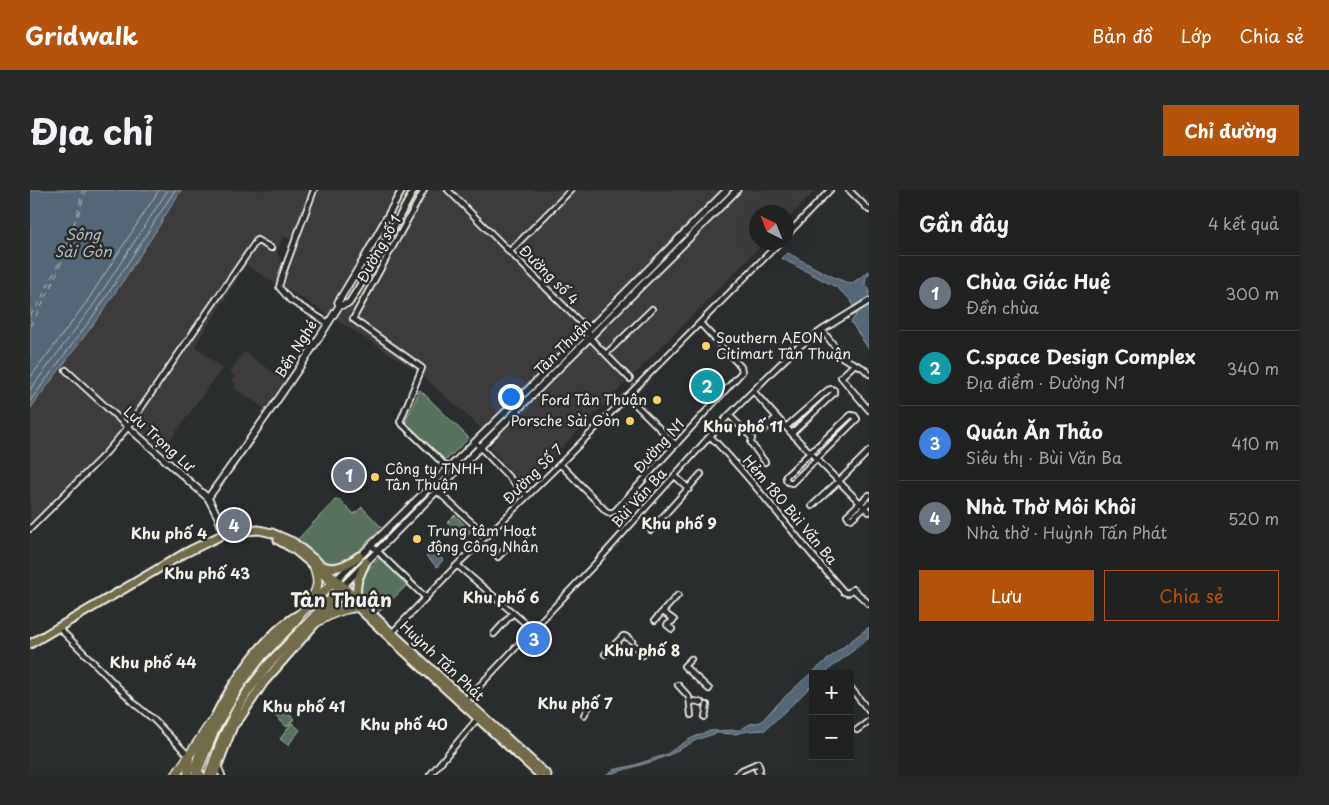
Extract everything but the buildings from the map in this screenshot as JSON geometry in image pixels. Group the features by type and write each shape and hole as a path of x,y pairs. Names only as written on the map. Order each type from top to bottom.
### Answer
{"highway":[{"path":"199,774 215,729 234,695 262,656 295,622 317,590 317,565"},
{"path":"303,610 334,582"},
{"path":"216,773 216,755 234,715 248,692 292,640 341,590"},
{"path":"289,652 292,640 316,622 336,611 358,604"},
{"path":"225,700 234,695"},
{"path":"233,726 234,715"},
{"path":"214,718 215,729"},
{"path":"176,775 214,718"},
{"path":"188,775 190,756"}],"main road":[{"name":"Huỳnh Tấn Phát","path":"30,644 126,590 185,553 224,536 251,534 271,537 281,541 317,565 390,635 547,775"},
{"path":"317,565 337,568 360,556"},
{"path":"358,604 356,585 366,562"},
{"path":"303,610 291,618 258,652 238,678 214,718 197,759 195,769 199,774 216,773 233,726 264,682 341,590"},
{"name":"Huỳnh Tấn Phát","path":"30,648 71,622"},
{"name":"Huỳnh Tấn Phát","path":"464,702 478,718 540,775"},
{"path":"216,755 224,751"}],"street":[{"name":"Bến Nghé","path":"208,498 274,406 328,323 290,300 279,287 314,190"},
{"path":"328,323 402,190"},
{"path":"339,306 349,303 371,268 414,190"},
{"name":"Đường số 1","path":"424,190 353,319 422,368 400,422 448,468"},
{"name":"Đường số 4","path":"448,190 588,330"},
{"path":"509,252 571,190"},
{"name":"Tân Thuận","path":"334,582 727,190"},
{"name":"Tân Thuận","path":"341,590 458,469 737,190"},
{"path":"794,228 830,190"},
{"path":"849,190 869,210"},
{"path":"381,227 391,232"},
{"path":"30,529 105,454 128,427 256,240 271,248"},
{"name":"Đường Số 7","path":"390,635 457,565 772,250"},
{"path":"634,284 639,290"},
{"name":"Bùi Văn Ba","path":"464,702 596,563 753,391 797,348 869,301"},
{"path":"608,352 652,309"},
{"name":"Đường N1","path":"560,464 606,511 610,513 616,511 741,374 741,367 700,323"},
{"path":"588,330 590,338 608,352 630,379"},
{"path":"822,330 843,358 863,368 869,374"},
{"path":"855,364 841,377 869,410"},
{"name":"Lưu Trọng Lư","path":"66,370 208,498 218,517 224,536"},
{"path":"786,427 828,390 834,390 834,393 792,433"},
{"path":"753,391 869,512"},
{"path":"627,396 676,445"},
{"path":"851,415 855,416 857,419 817,459 792,483 786,480 786,476 810,452 851,415"},
{"path":"729,416 752,438 751,443 764,462"},
{"path":"762,430 777,418"},
{"name":"Hẻm 180 Bùi Văn Ba","path":"710,436 735,462 816,561 844,592 848,593 852,588 869,604"},
{"path":"475,442 527,496"},
{"path":"812,506 869,451"},
{"path":"453,463 458,469"},
{"path":"651,530 701,474"},
{"path":"674,476 689,489"},
{"path":"437,491 479,529"},
{"path":"869,494 847,515 850,519 869,503"},
{"path":"498,557 512,542"},
{"path":"371,545 426,598"},
{"path":"457,565 532,629"},
{"path":"655,620 678,595"},
{"path":"663,612 674,620 667,625 672,629"},
{"path":"494,634 513,613"},
{"path":"61,630 190,756"},
{"path":"605,654 625,636 643,655"},
{"path":"691,659 684,666 709,689"},
{"path":"678,685 689,697 691,715"},
{"path":"854,691 869,711"},
{"path":"690,703 695,701 702,703"},
{"path":"584,715 590,705"},
{"path":"705,717 707,705"},
{"path":"430,775 478,718"},
{"path":"857,730 869,721"},
{"path":"736,775 742,770 758,763 760,769 757,770 760,775"}],"shaded area":[{"path":"181,190 310,190 292,240 283,236 277,253 284,265 276,284 246,265 195,346 222,368 163,450 135,428 30,535 30,409 101,314"},
{"path":"319,190 816,190 794,213 794,205 749,205 749,250 757,250 524,486 490,448 495,440 417,371 284,287 291,262"},
{"path":"244,352 285,380 265,409 234,388 236,384 232,381 235,376 230,372"}],"green space":[{"path":"420,390 469,438 444,462 405,422"},
{"path":"335,500 340,500 354,514 362,507 381,527 350,560 333,566 321,562 297,540"},
{"path":"455,515 471,531 463,539 447,523"},
{"path":"381,556 408,582 378,613 359,597 357,585 362,576"},
{"path":"280,706 294,719 287,727 273,714"},
{"path":"292,723 300,730 288,745 280,739"}],"water":[{"name":"Sông Sài Gòn","path":"30,190 181,190 101,314 30,409"},
{"path":"788,253 826,274 851,284 869,271 865,284 869,289 869,349 851,322 856,315 851,300 836,287 781,258"},
{"path":"433,549 443,560 437,567 426,556"},
{"path":"869,627 869,638 828,670 815,670"},
{"path":"809,675 809,688 765,730 735,734 717,733 698,739 654,761 613,773 612,775 606,775 613,770 667,754 688,740 710,731 740,730 750,724 761,722"}],"ferry route":[{"path":"30,326 48,294 62,260 83,190"},
{"path":"78,216 86,190"},
{"path":"30,316 39,303 62,257"}],"place":[{"name":"Southern AEON Citimart Tân Thuận","path":"706,346"},
{"name":"C.space Design Complex","path":"707,386"},
{"name":"Ford Tân Thuận","path":"657,400"},
{"name":"Porsche Sài Gòn","path":"630,421"},
{"name":"Chùa Giác Huệ","path":"349,475"},
{"name":"Công ty TNHH Tân Thuận","path":"375,477"},
{"name":"Nhà Thờ Môi Khôi","path":"234,525"},
{"name":"Trung tâm Hoạt động Công Nhân","path":"417,539"},
{"name":"Quán Ăn Thảo","path":"534,639"}],"district":[{"name":"Khu phố 11","path":"743,427"},
{"name":"Khu phố 9","path":"679,524"},
{"name":"Khu phố 4","path":"169,534"},
{"name":"Khu phố 43","path":"207,574"},
{"name":"Khu phố 6","path":"501,598"},
{"name":"Tân Thuận","path":"341,600"},
{"name":"Khu phố 8","path":"642,651"},
{"name":"Khu phố 44","path":"153,663"},
{"name":"Khu phố 7","path":"575,704"},
{"name":"Khu phố 41","path":"304,707"},
{"name":"Khu phố 40","path":"404,725"}]}
